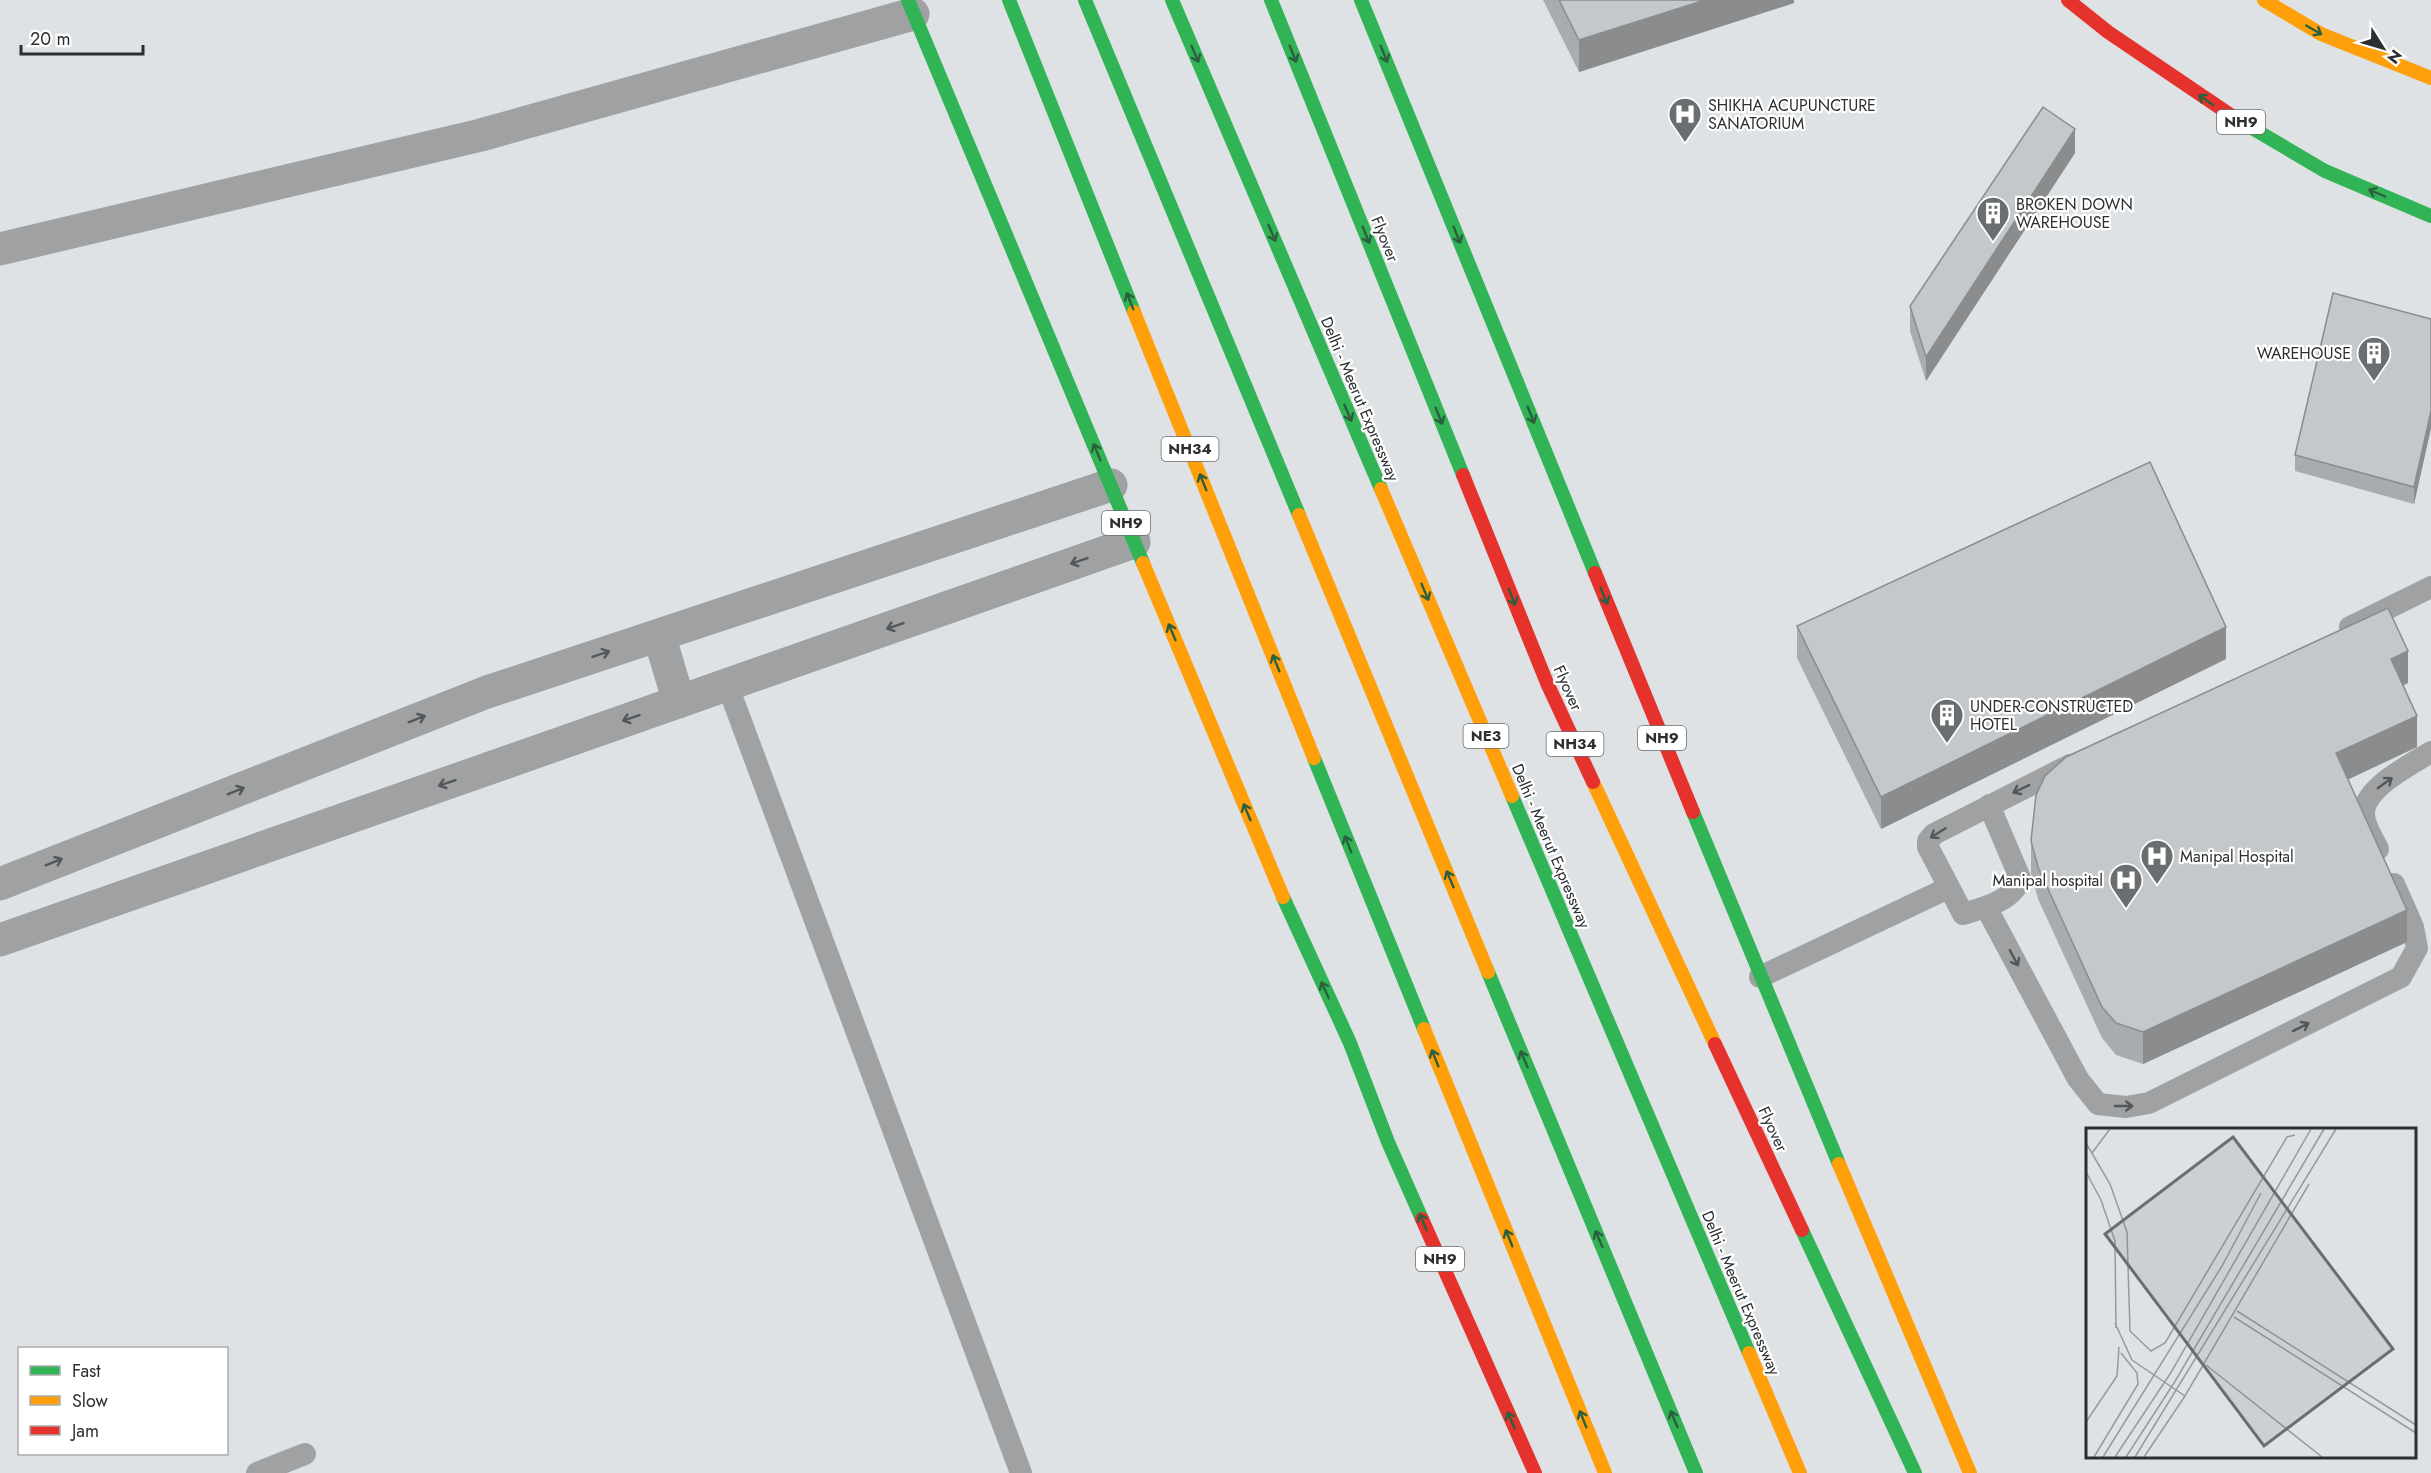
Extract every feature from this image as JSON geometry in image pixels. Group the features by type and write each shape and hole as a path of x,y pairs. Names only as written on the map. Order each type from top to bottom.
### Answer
{"highway":[{"name":"NH34","path":"1009,0 1370,898 1605,1473"},
{"path":"1085,0 1696,1473"},
{"name":"Delhi - Meerut Expressway","path":"1172,0 1800,1473"},
{"name":"Flyover","path":"1271,0 1546,684 1915,1473"},
{"name":"NH9","path":"1361,0 1760,977 1970,1473"},
{"name":"NH9","path":"2068,0 2108,32 2223,111 2325,171 2431,216"},
{"path":"2264,0 2321,34 2431,78"},
{"name":"NH9","path":"910,7 1294,924 1350,1043 1388,1142 1535,1473"}],"street":[{"path":"0,249 481,135 910,7"},
{"path":"0,884 487,692 1111,485"},
{"path":"0,940 1134,542"},
{"path":"659,635 679,702"}],"lane":[{"path":"2333,635 2431,587"},
{"path":"728,684 1021,1473"},
{"path":"1986,907 2078,1079 2098,1104 2126,1107 2149,1103 2401,977 2416,948 2414,927 2364,814 2367,799 2379,786 2431,752"},
{"path":"1989,805 2020,878 2014,892 1986,907 1963,914 1948,888 1928,846 1928,841 1934,834 1989,805 2086,757"},
{"path":"1760,977 1948,888"},
{"path":"257,1473 305,1454"}],"building":[{"path":"1559,0 1705,0 1579,40"},
{"name":"BROKEN DOWN WAREHOUSE","path":"2043,107 2075,129 1926,357 1910,306"},
{"name":"WAREHOUSE","path":"2333,293 2431,319 2431,411 2414,487 2295,455"},
{"name":"UNDER-CONSTRUCTED HOTEL","path":"2150,462 2226,627 1881,797 1797,626"},
{"path":"2388,608 2408,651 2391,659 2417,716 2336,753 2407,910 2143,1032 2116,1023 2102,1007 2038,867 2031,841 2036,795 2045,776 2066,757"}],"traffic: fast":[{"path":"908,0 1143,563"},
{"path":"1009,0 1134,312"},
{"path":"1085,0 1299,515"},
{"path":"1172,0 1381,489"},
{"path":"1271,0 1463,475"},
{"path":"1361,0 1595,573"},
{"path":"2235,118 2325,171 2431,216"},
{"path":"1314,758 1424,1029"},
{"path":"1512,796 1749,1353"},
{"path":"1693,812 1839,1164"},
{"path":"1283,897 1350,1043 1388,1142 1422,1219"},
{"path":"1488,972 1696,1473"},
{"path":"1802,1230 1915,1473"}],"traffic: slow":[{"path":"2264,0 2321,34 2431,78"},
{"path":"1134,312 1314,758"},
{"path":"1381,489 1512,796"},
{"path":"1299,515 1488,972"},
{"path":"1143,563 1283,897"},
{"path":"1593,782 1715,1044"},
{"path":"1424,1029 1605,1473"},
{"path":"1839,1164 1970,1473"},
{"path":"1749,1353 1800,1473"}],"traffic: jam":[{"path":"2068,0 2108,32 2235,118"},
{"path":"1463,475 1547,683 1593,782"},
{"path":"1595,573 1693,812"},
{"path":"1715,1044 1802,1230"},
{"path":"1422,1219 1535,1473"}],"place":[{"name":"SHIKHA ACUPUNCTURE SANATORIUM","path":"1685,143"},
{"name":"BROKEN DOWN WAREHOUSE","path":"1993,242"},
{"name":"WAREHOUSE","path":"2374,382"},
{"name":"UNDER-CONSTRUCTED HOTEL","path":"1947,744"},
{"name":"Manipal Hospital","path":"2157,885"},
{"name":"Manipal hospital","path":"2126,909"}]}
